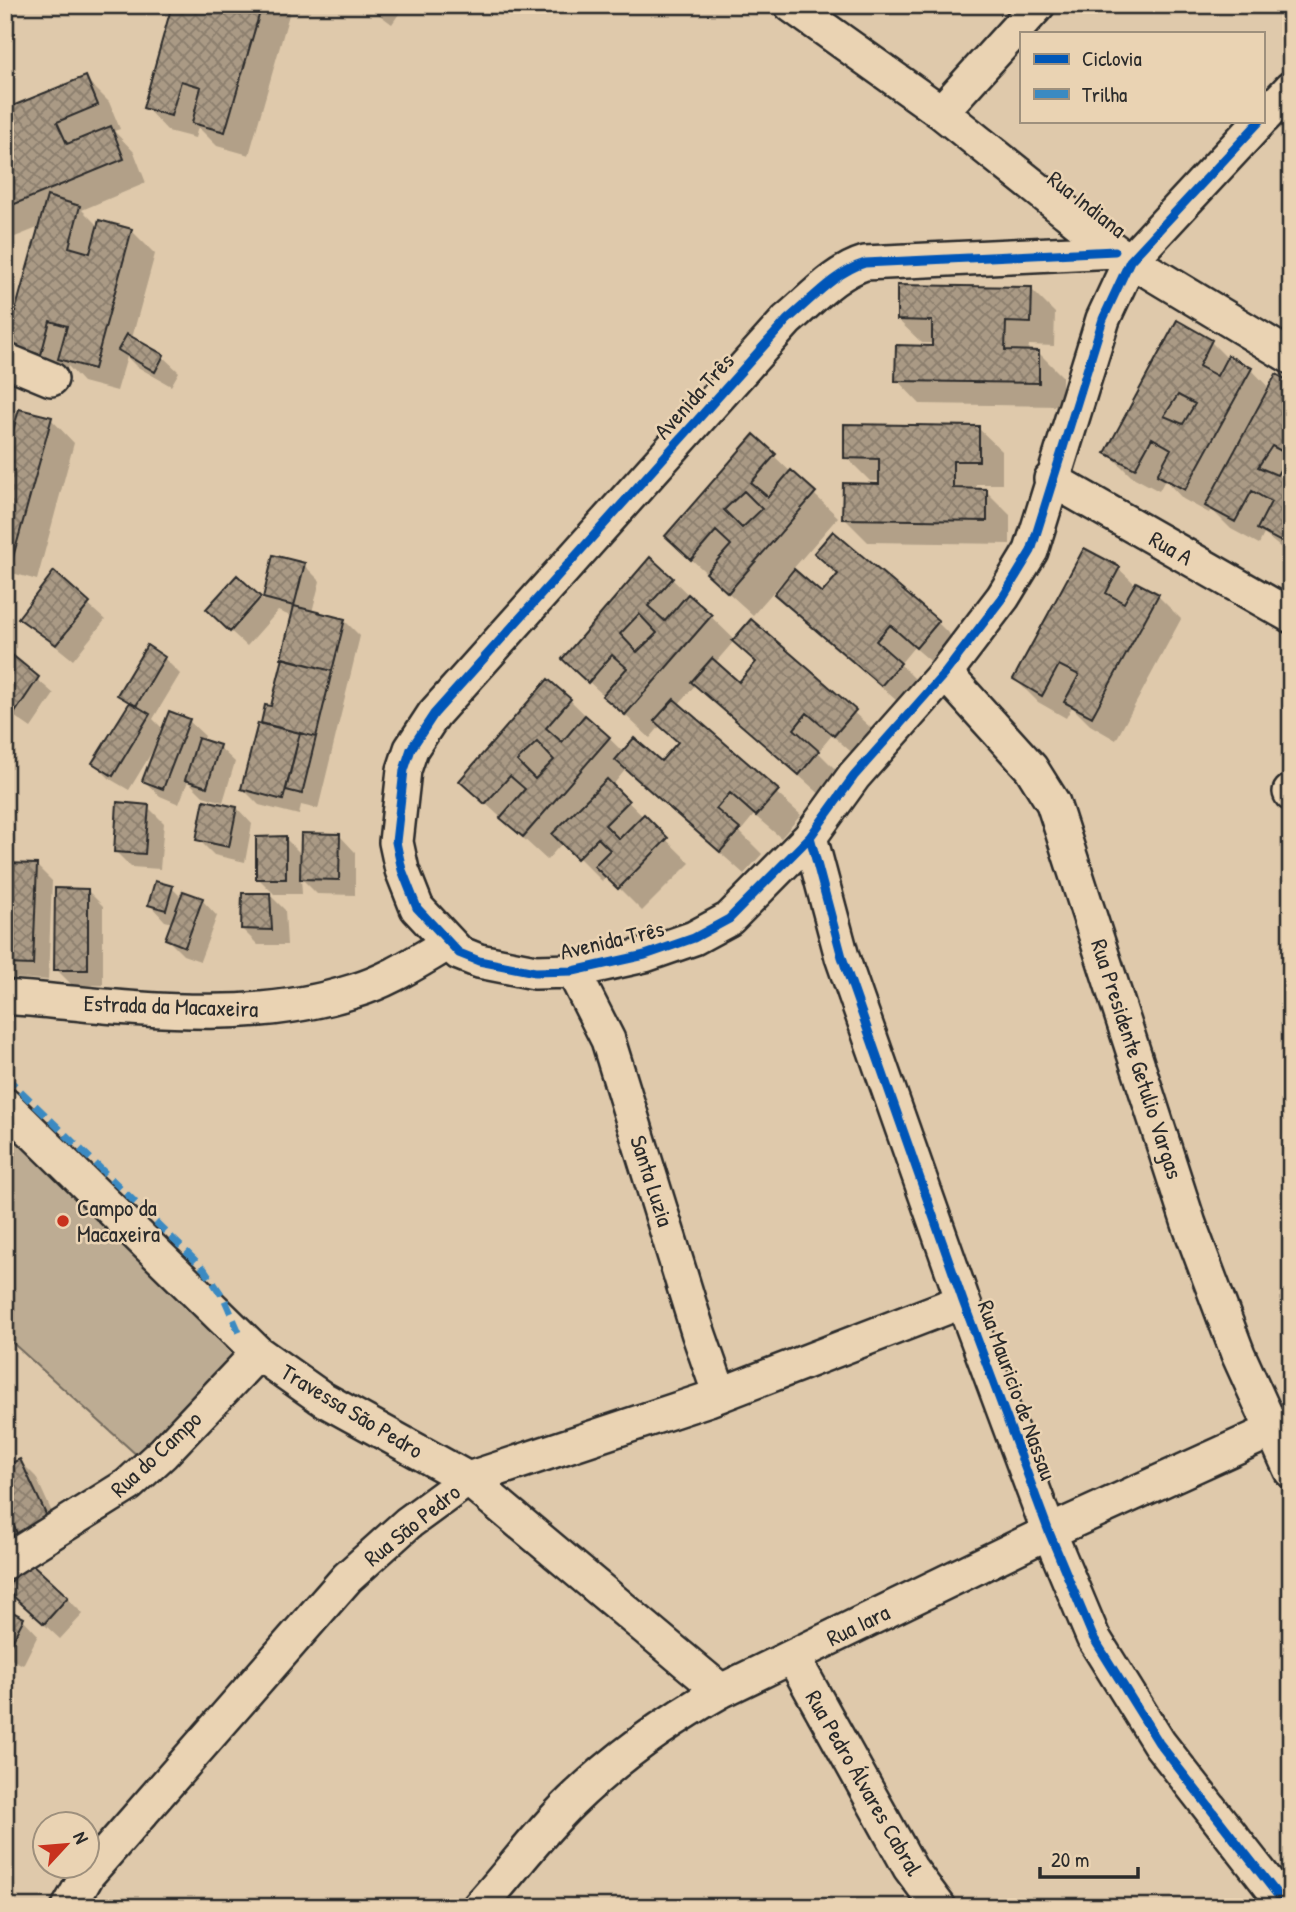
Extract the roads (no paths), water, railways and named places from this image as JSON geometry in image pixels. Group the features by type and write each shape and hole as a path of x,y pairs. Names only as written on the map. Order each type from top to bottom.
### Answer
{"street":[{"name":"Rua Indiana","path":"791,5 941,112 1123,256 1291,357"},
{"path":"941,112 1038,5"},
{"name":"Avenida Três","path":"1264,116 1291,88"},
{"name":"Avenida Três","path":"1123,256 865,264 853,267 825,287 787,320 434,714 411,749 404,770 396,842 402,870 417,908 459,953 479,961 534,972 573,971 645,955 712,930 729,919 810,837 854,776 988,618 1031,551 1051,479 1123,256 1258,122"},
{"path":"5,360 51,379"},
{"name":"Rua A","path":"1051,479 1291,616"},
{"name":"Rua Presidente Getulio Vargas","path":"944,673 1031,768 1053,803 1189,1224 1238,1354 1282,1426 1291,1471"},
{"name":"Rua Mauricio de Nassau","path":"810,837 842,957 963,1301 1049,1532 1093,1637 1159,1743 1287,1907"},
{"name":"Estrada da Macaxeira","path":"5,997 198,1012 251,1012 304,1004 356,991 395,974 449,943"},
{"name":"Santa Luzia","path":"573,971 608,1040 720,1395"},
{"name":"Travessa São Pedro","path":"5,1105 258,1353 323,1399 468,1479 721,1691"},
{"name":"Rua São Pedro","path":"69,1907 88,1874 348,1578 408,1523 468,1479 720,1395 963,1301"},
{"name":"Rua do Campo","path":"5,1562 128,1485 163,1453 258,1353"},
{"name":"Rua Iara","path":"494,1902 569,1803 631,1748 673,1718 721,1691 1049,1532 1282,1426"},
{"name":"Rua Pedro Álvares Cabral","path":"793,1657 910,1868 939,1907"}],"place":[{"name":"Campo da Macaxeira","path":"63,1221"}]}
